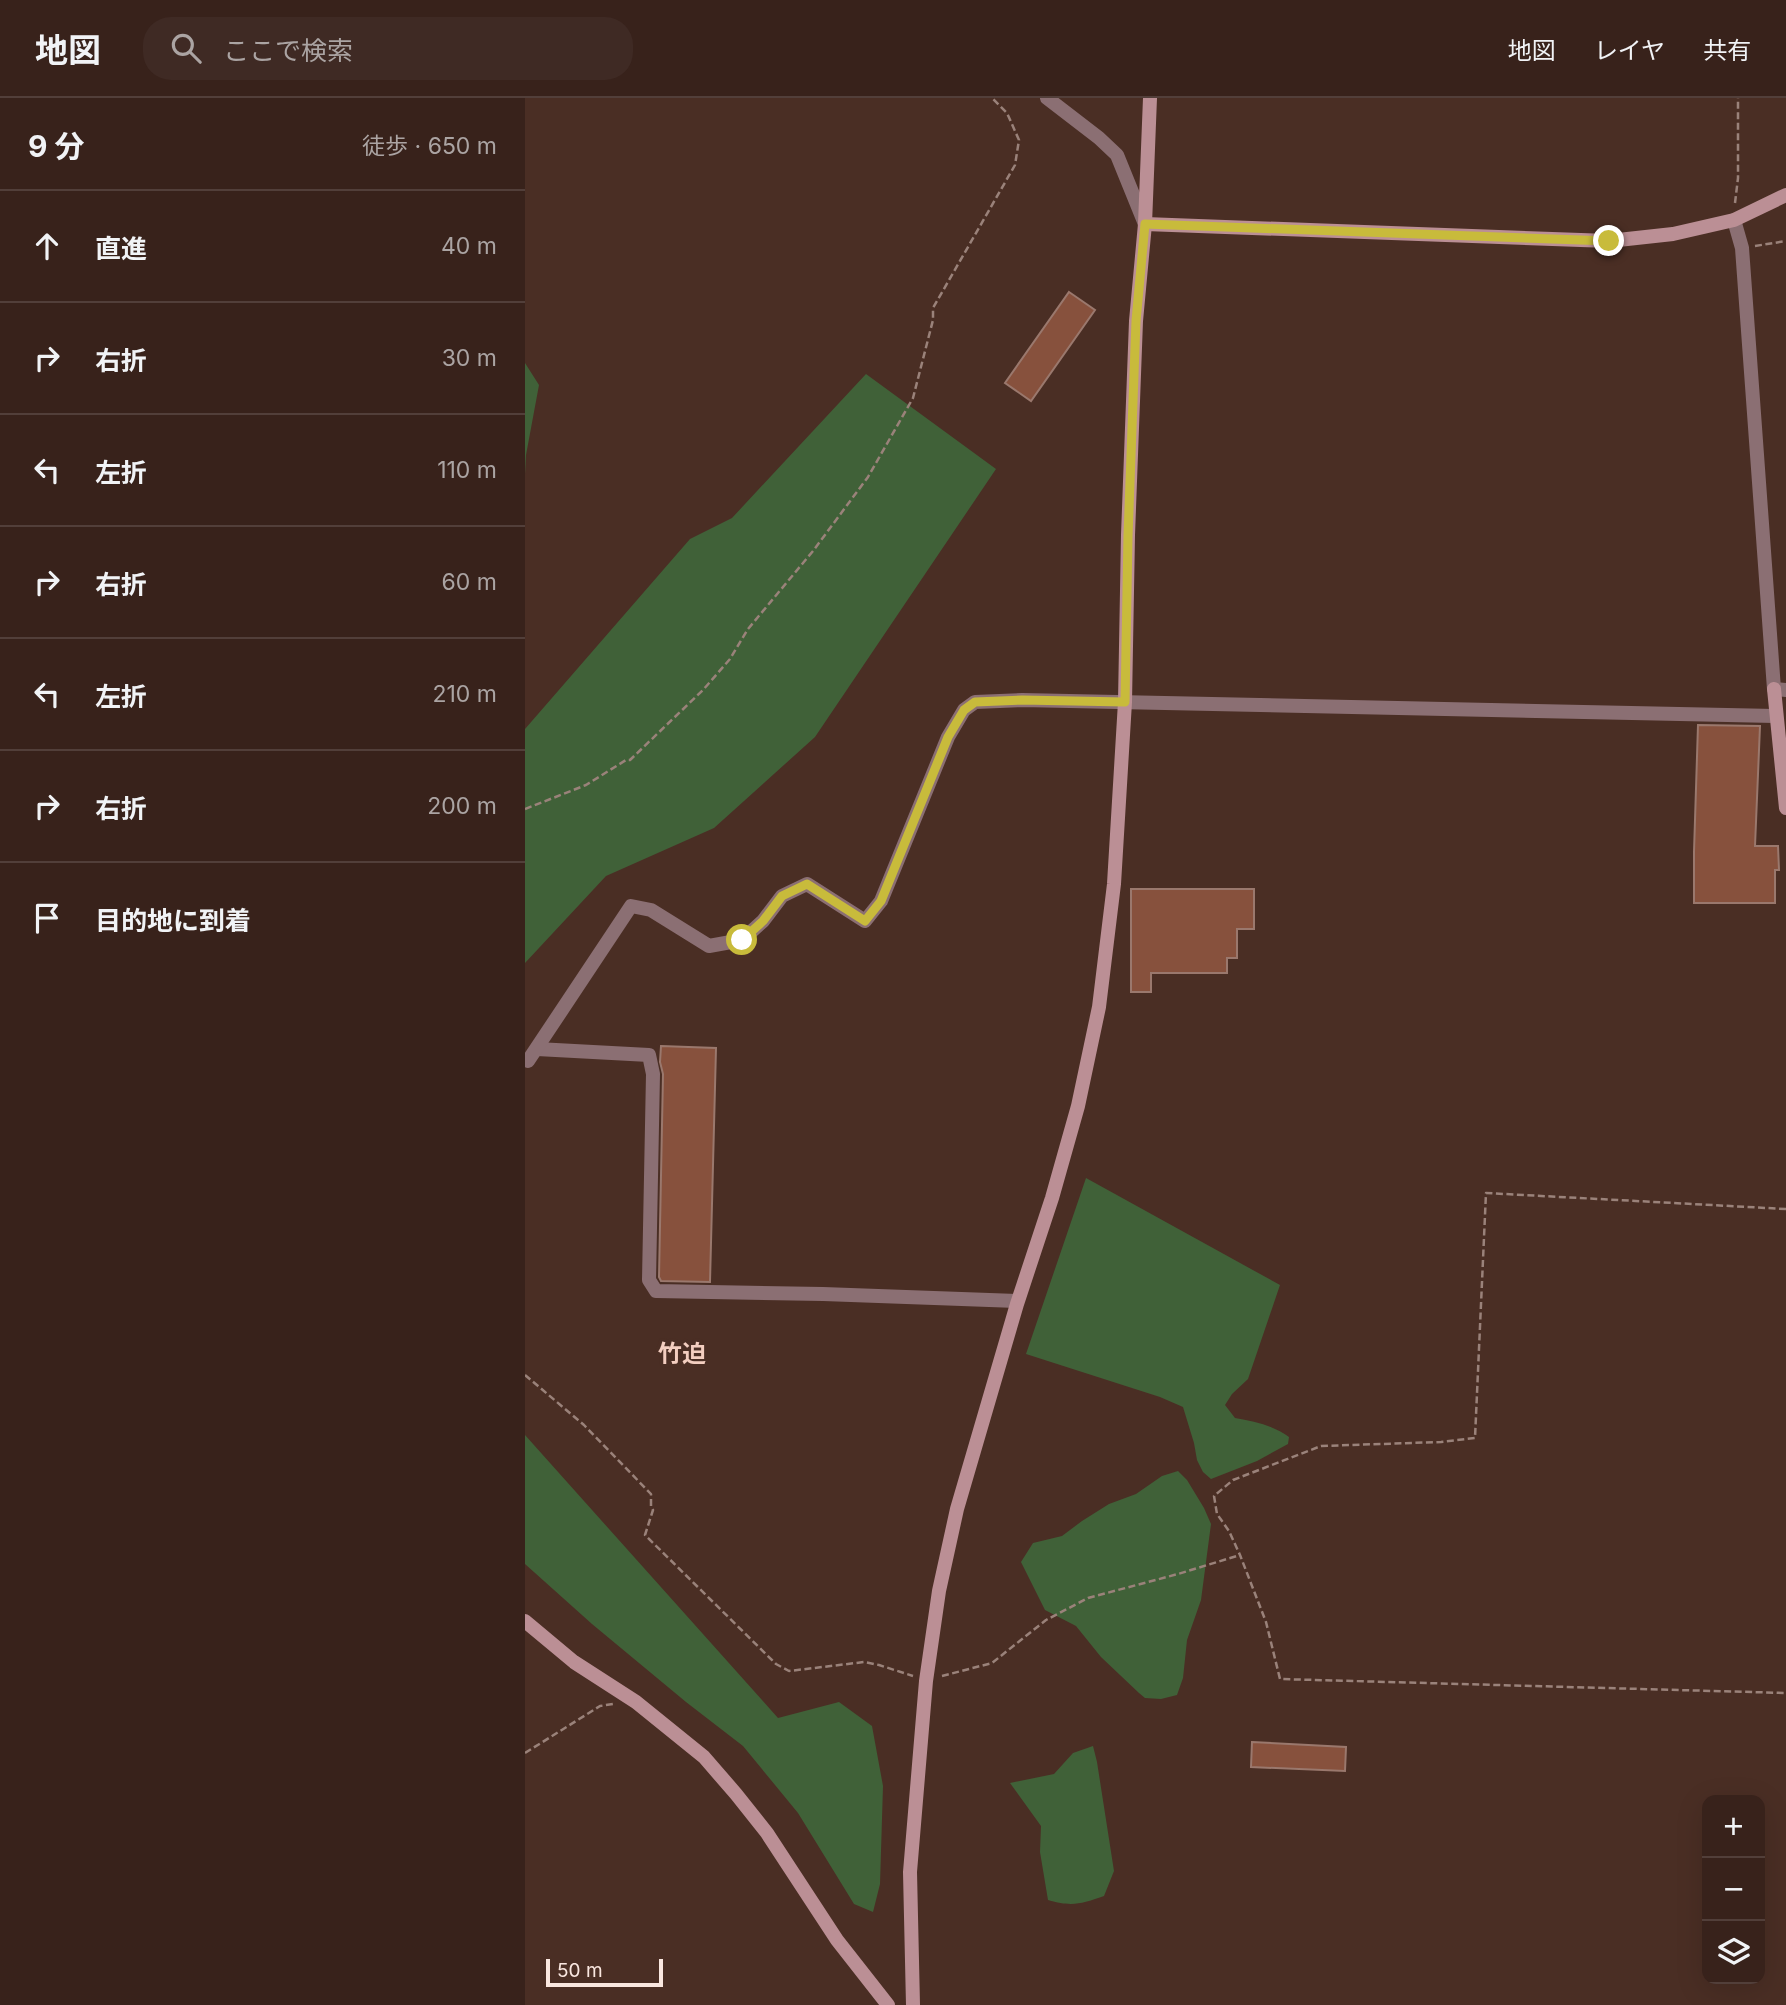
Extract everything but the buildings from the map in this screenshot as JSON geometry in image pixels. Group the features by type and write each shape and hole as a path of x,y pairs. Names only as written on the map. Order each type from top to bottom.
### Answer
{"street":[{"path":"1047,98 1117,155 1145,224"},
{"path":"913,2005 910,1872 926,1681 939,1591 957,1509 1017,1301 1052,1198 1078,1106 1099,1007 1114,884 1125,702 1136,321 1145,224 1150,98"},
{"path":"1145,224 1609,241 1673,234 1734,220 1786,195"},
{"path":"1734,220 1742,248 1780,690 1776,716 1786,808"},
{"path":"1017,1301 656,1291 649,1280 653,1074 649,1055 532,1055 631,906 651,910 709,946 742,940 763,921 782,896 807,884 865,921 881,901 948,737 964,710 975,702 1022,700 1776,716"},
{"path":"525,1621 574,1662 636,1702 704,1757 767,1833 837,1940 888,2005"}],"path":[{"path":"525,809 586,785 626,760 631,760 703,690 730,659 748,629 813,551 868,477 913,398 933,320 933,308 1015,164 1019,139 1007,113 992,98"},
{"path":"1734,220 1738,178 1738,98"},
{"path":"1742,248 1786,242"},
{"path":"1786,1209 1486,1193 1475,1438 1441,1442 1321,1446 1233,1479 1214,1496 1217,1514 1229,1531 1240,1555 1266,1622 1280,1679 1786,1693"},
{"path":"525,1375 585,1426 651,1494 653,1510 645,1535 776,1664 789,1671 864,1662 926,1681 992,1662 1046,1620 1088,1598 1240,1555"},
{"path":"525,1753 600,1706 636,1702"}],"green space":[{"path":"525,363 539,385 525,474"},
{"path":"866,374 996,469 815,737 714,828 606,876 525,963 525,729 690,539 732,518"},
{"path":"1086,1178 1280,1285 1248,1379 1225,1405 1235,1418 1263,1424 1283,1433 1289,1437 1288,1444 1257,1461 1211,1479 1203,1472 1197,1460 1183,1407 1160,1397 1026,1354"},
{"path":"525,1435 778,1718 839,1702 872,1726 883,1786 880,1884 873,1912 854,1904 798,1813 743,1746 592,1624 525,1564"},
{"path":"1178,1471 1187,1480 1211,1524 1201,1600 1187,1640 1183,1678 1177,1695 1161,1699 1145,1698 1101,1657 1076,1626 1045,1610 1021,1562 1033,1543 1062,1536 1109,1504 1136,1494 1162,1476"},
{"path":"1093,1746 1114,1871 1104,1896 1076,1904 1048,1900 1040,1852 1041,1826 1010,1783 1054,1774 1073,1753"}],"district":[{"name":"竹迫","path":"682,1354"}],"route":[{"path":"742,940 763,921 782,896 807,884 865,921 881,901 948,737 964,710 975,702 1125,702 1136,321 1145,224 1609,241"}]}
